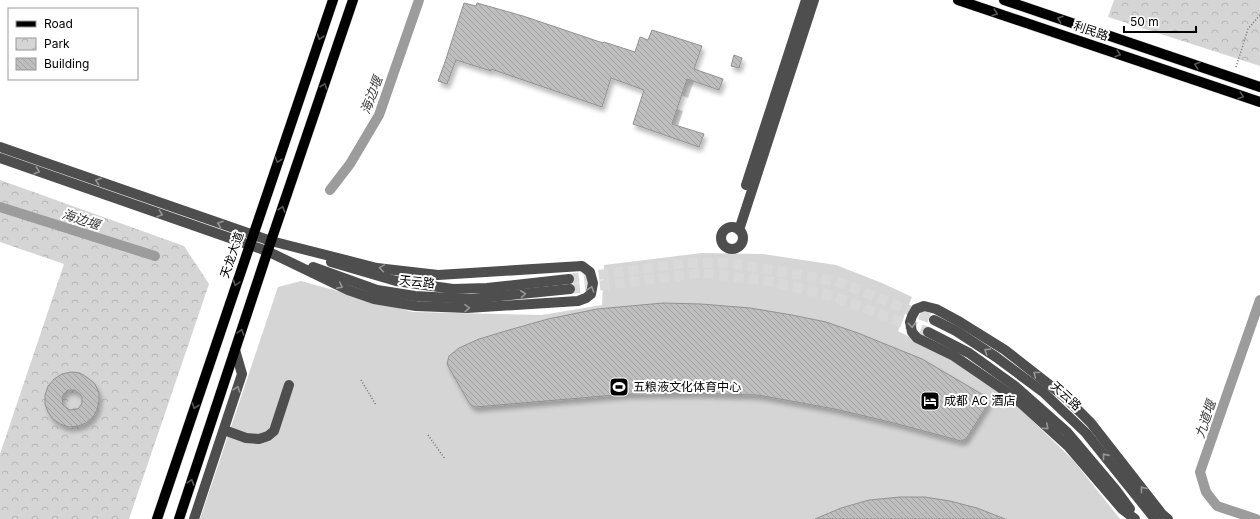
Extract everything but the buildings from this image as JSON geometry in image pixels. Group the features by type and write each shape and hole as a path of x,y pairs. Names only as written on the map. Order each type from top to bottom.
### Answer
{"main road":[{"name":"天龙大道","path":"157,519 252,235 333,0"},
{"path":"179,519 267,251 353,0"},
{"name":"利民路","path":"958,0 1260,102"},
{"name":"利民路","path":"1004,0 1260,87"}],"street":[{"path":"806,0 736,228 814,0"},
{"path":"0,147 252,235 377,268 438,275 582,266 590,272 593,283 591,294 578,301 467,308 416,306 374,299 348,290 267,251 0,158"},
{"name":"天云路","path":"271,241 345,267 396,281 452,289 487,288 569,279"},
{"name":"天云路","path":"267,251 377,290 415,296 471,299 570,289"},
{"path":"1136,519 1122,509 1068,446 1014,397 954,356 917,338 912,332 910,322 916,309 924,306 936,309 960,322 1004,350 1065,397 1091,423 1162,514 1168,519"},
{"name":"天云路","path":"934,320 962,334 1043,392 1086,432 1155,519"},
{"path":"928,332 975,358 1015,386 1067,432 1116,490 1136,519"},
{"path":"194,519 242,374 235,350"},
{"path":"224,430 246,438 259,439 268,436 274,431 290,385"}],"path":[{"path":"1236,67 1248,29 1260,15"},
{"path":"361,380 376,405"},
{"path":"428,435 445,459"}],"green space":[{"path":"1114,0 1260,0 1260,66 1108,17"},
{"path":"687,79 694,81 688,98 681,95"},
{"path":"677,109 683,111 678,126 672,123"},
{"path":"0,180 184,246 209,284 129,519 0,519 0,454 64,264 0,242"},
{"name":"五粮液文化体育中心","path":"702,253 763,254 836,265 882,283 912,297 898,331 978,375 1010,399 1073,460 1120,519 200,519 278,287 301,281 413,312 542,315 602,305 604,265"}],"waterway":[{"name":"海边堰","path":"330,190 350,164 379,115 419,0"},
{"name":"海边堰","path":"0,207 155,256"},
{"name":"九道堰","path":"1256,519 1217,506 1206,492 1200,472 1260,300"}],"tunnel":[{"path":"569,279 686,263 731,263 836,281 934,320"},
{"path":"570,289 703,273 769,281 832,296 928,332"}],"place":[{"name":"五粮液文化体育中心","path":"619,387"},
{"name":"成都 AC 酒店","path":"930,401"}]}
